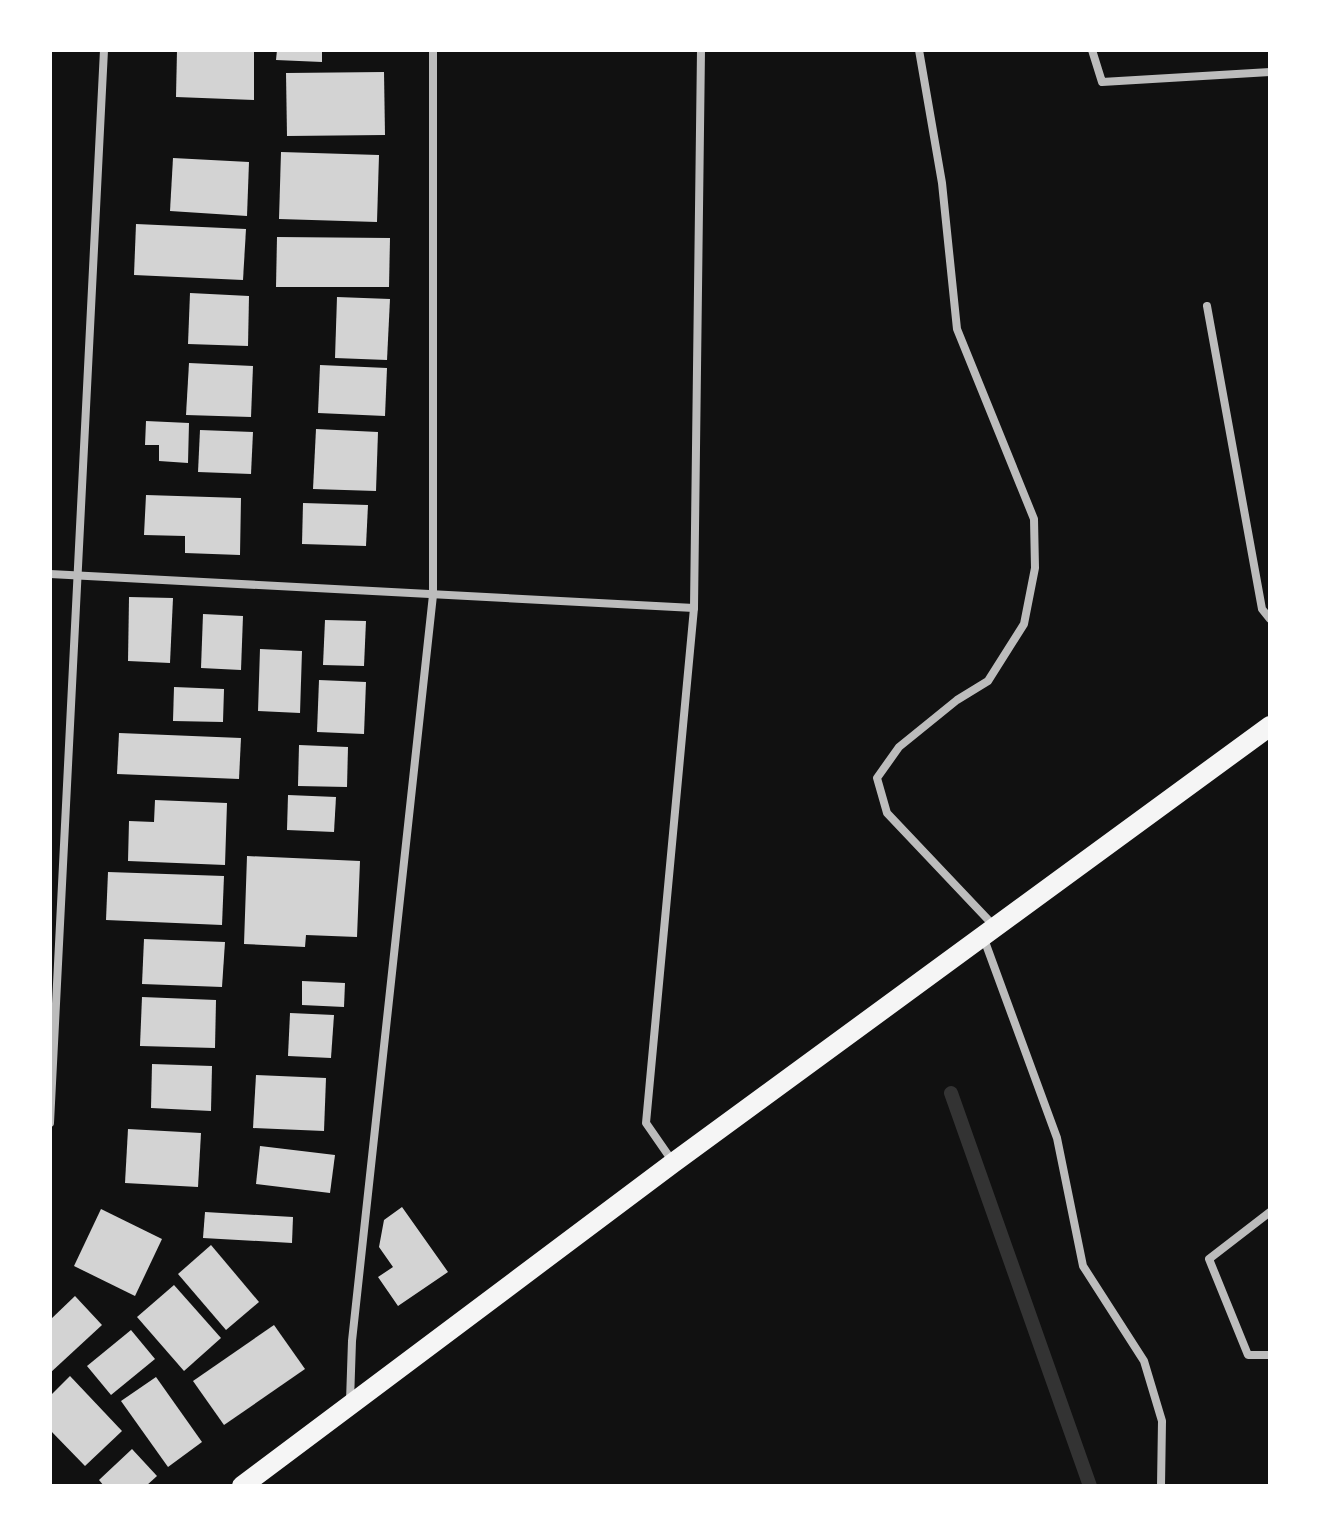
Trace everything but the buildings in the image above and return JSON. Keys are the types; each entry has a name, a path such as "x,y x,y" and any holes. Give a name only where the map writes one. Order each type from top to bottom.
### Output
{"main road":[{"path":"242,1486 673,1163 1270,726"}],"street":[{"path":"50,1123 104,50"},
{"path":"350,1405 354,1325 433,595 433,50"},
{"path":"673,1163 646,1123 694,608 701,50"},
{"path":"919,50 942,183 957,329 1034,519 1035,568 1024,624 988,681 957,700 899,747 877,778 887,813 989,932 1057,1138 1083,1266 1144,1361 1162,1421 1161,1486"},
{"path":"1092,50 1102,82 1270,72"},
{"path":"1207,306 1262,609 1270,619"},
{"path":"50,574 694,608"},
{"path":"1270,1212 1209,1259 1248,1355 1270,1355"}],"waterway":[{"path":"951,1093 1090,1486"}]}
